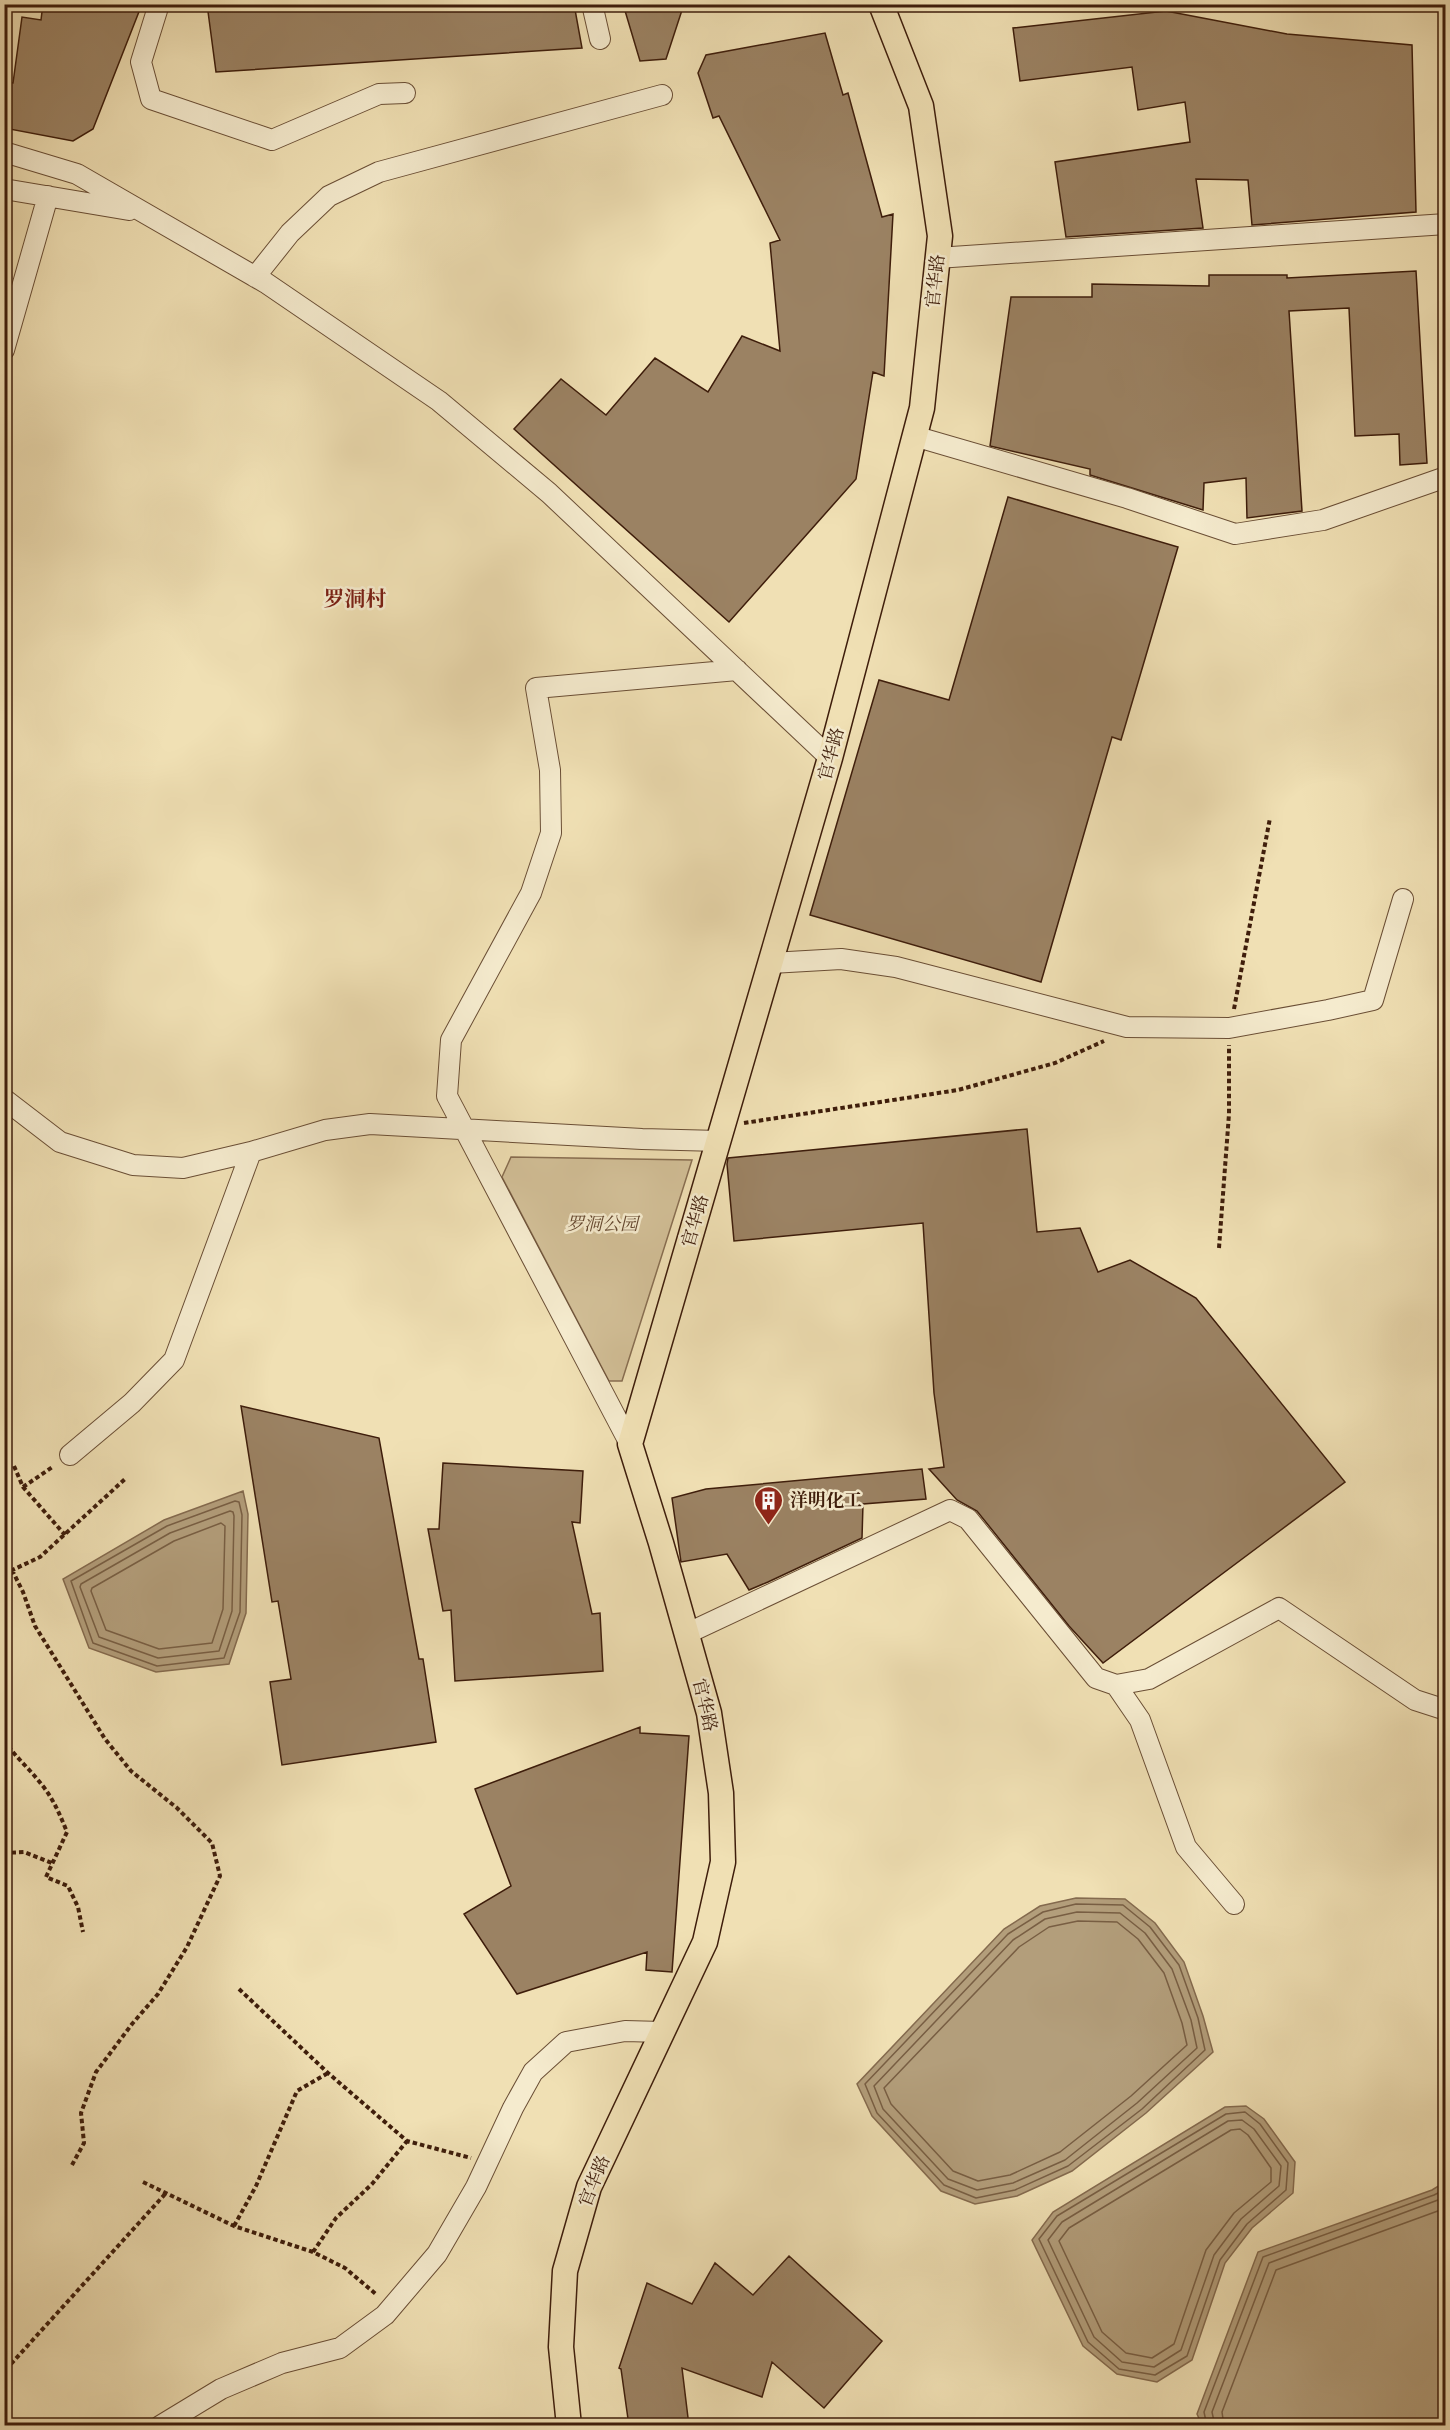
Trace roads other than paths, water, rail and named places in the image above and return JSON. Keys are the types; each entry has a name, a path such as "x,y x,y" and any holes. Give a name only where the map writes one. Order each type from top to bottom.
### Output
{"main road":[{"name":"官华路","path":"568,2426 561,2347 565,2271 589,2187 705,1942 723,1862 721,1793 709,1713 630,1444 830,758 922,408 940,236 921,106 880,4"}],"street":[{"path":"159,4 141,62 151,99 272,140 379,94 405,93"},
{"path":"592,4 600,39"},
{"path":"255,277 290,233 329,196 379,172 662,94"},
{"path":"4,152 77,174 255,277 439,400 549,493 830,758"},
{"path":"4,189 143,212"},
{"path":"4,350 48,196"},
{"path":"937,258 1446,224"},
{"path":"914,435 1127,498 1235,534 1323,520 1446,477"},
{"path":"630,1444 447,1096 451,1040 531,893 551,833 550,770 536,688 737,670"},
{"path":"771,963 841,959 896,967 1127,1027 1229,1028 1373,1000 1403,899"},
{"path":"4,1099 60,1142 133,1165 183,1168 251,1152 325,1130 370,1124 642,1139 721,1134"},
{"path":"70,1455 132,1403 174,1360 251,1152"},
{"path":"686,1634 950,1510 968,1519 1096,1678 1116,1685 1149,1679 1279,1608 1415,1700 1446,1710"},
{"path":"1116,1685 1140,1720 1186,1847 1234,1904"},
{"path":"160,2426 221,2389 282,2363 340,2348 385,2315 437,2254 489,2163 513,2108 533,2072 566,2042 625,2031 662,2032"}],"water":[{"path":"243,1491 248,1514 246,1613 229,1664 156,1672 89,1648 63,1579 164,1520"},
{"path":"1076,1898 1125,1899 1155,1923 1184,1962 1213,2052 1146,2113 1072,2171 1017,2196 975,2204 941,2191 872,2116 857,2084 1004,1929 1040,1906"},
{"path":"1246,2106 1264,2119 1295,2162 1293,2193 1252,2228 1225,2263 1192,2360 1157,2382 1117,2374 1083,2346 1032,2240 1053,2212 1225,2107"},
{"path":"1445,2182 1445,2425 1202,2425 1197,2414 1258,2252 1432,2190"}],"place":[{"name":"洋明化工","path":"769,1526"}],"district":[{"name":"罗洞村","path":"355,599"}],"park label":[{"name":"罗洞公园","path":"602,1224"}]}
